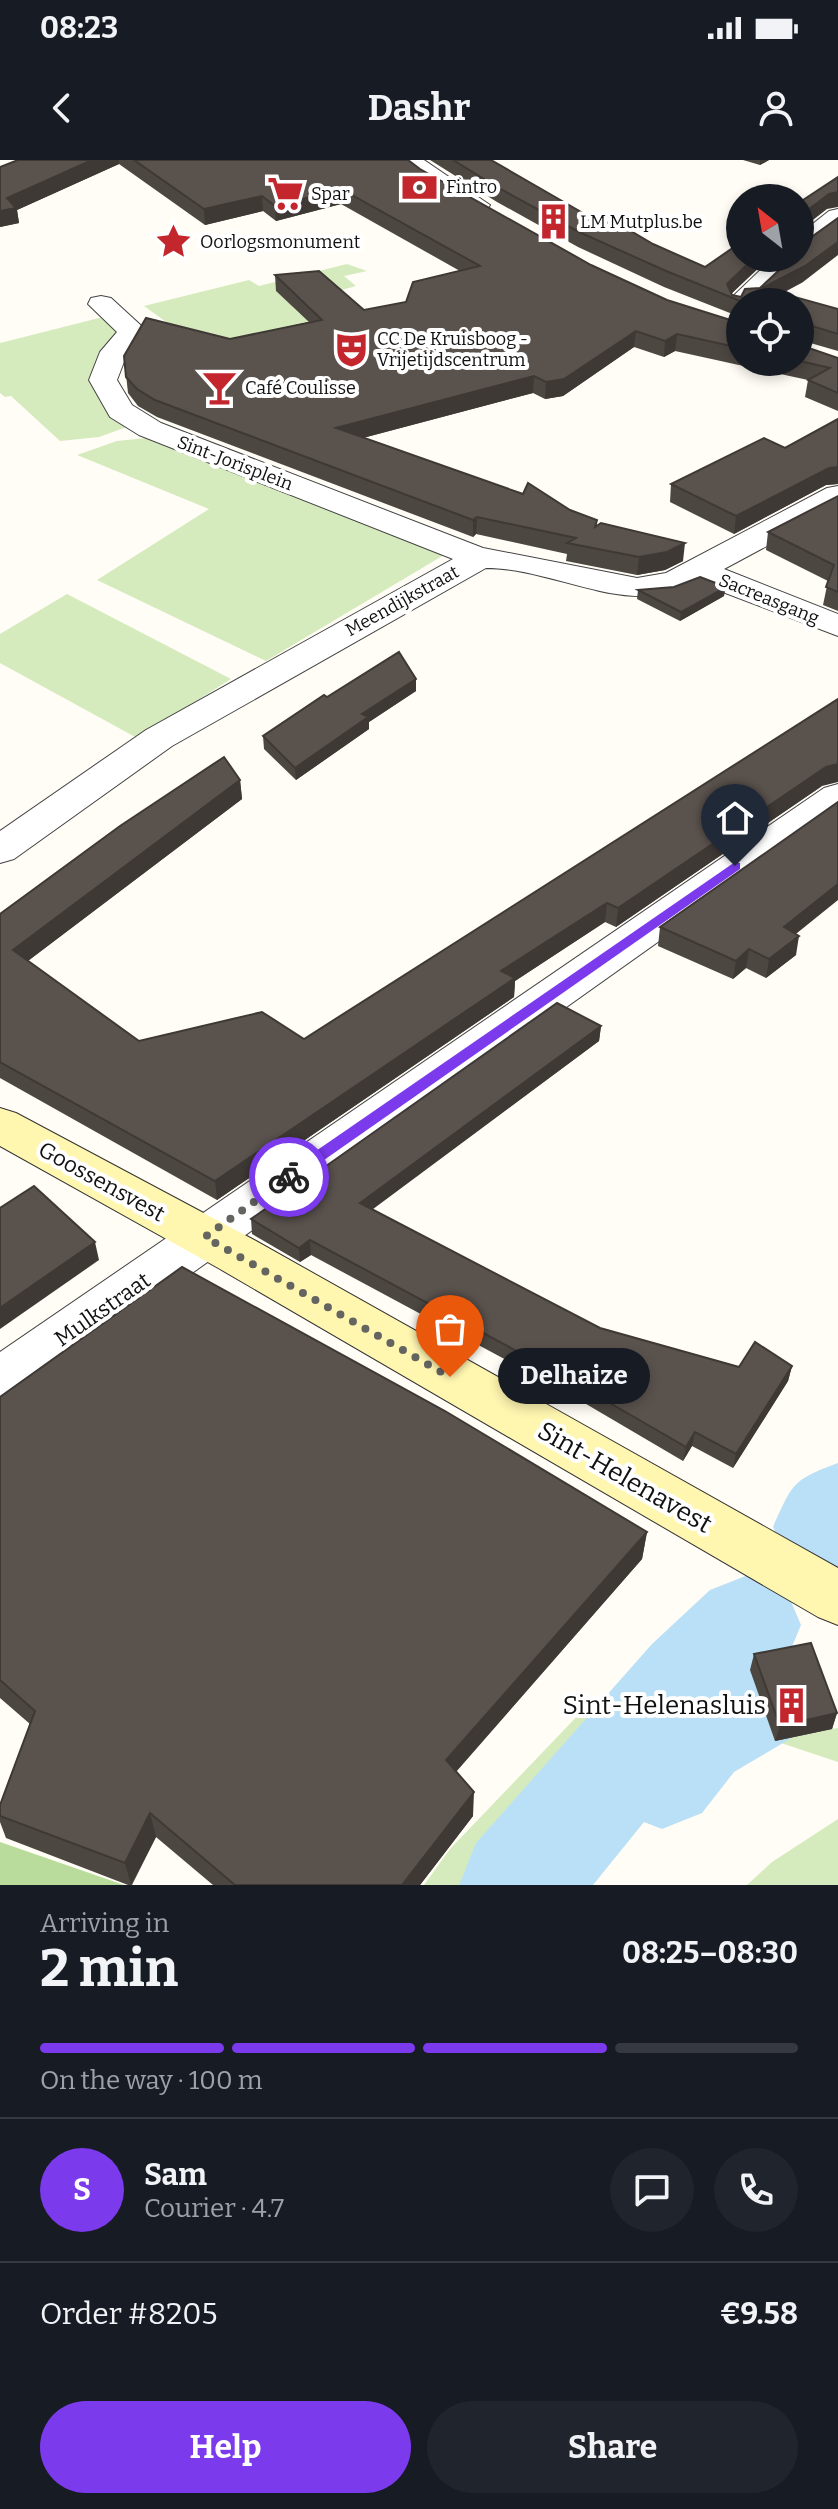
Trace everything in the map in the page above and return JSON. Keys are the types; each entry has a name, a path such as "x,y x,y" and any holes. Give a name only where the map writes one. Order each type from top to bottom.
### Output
{"street":[{"path":"408,160 501,218"},
{"path":"814,236 838,216"},
{"path":"755,288 773,272"},
{"name":"Sint-Jorisplein","path":"101,304 133,331 114,352 103,380 120,411 150,429 479,558"},
{"path":"719,322 726,315"},
{"name":"Meendijkstraat","path":"0,850 159,738 479,558 495,558 637,588 675,582 838,495"},
{"name":"Sacreasgang","path":"699,571 838,626"},
{"name":"Mulkstraat","path":"0,1380 838,796"},
{"name":"Goossensvest","path":"0,1125 205,1237"},
{"name":"Sint-Helenavest","path":"205,1237 838,1598"}],"green space":[{"path":"347,264 367,271 344,276 356,286 338,291 277,292 326,335 231,356 169,324 144,306 249,280 259,286"},
{"path":"107,316 116,332 98,360 94,383 103,405 127,427 99,437 60,441 11,396 5,397 0,393 0,343"},
{"path":"156,437 444,555 266,661 97,580 209,509 77,455 117,441"},
{"path":"67,594 231,679 137,738 0,663 0,634"},
{"path":"584,1709 613,1736 557,1791 478,1858 459,1885 424,1885 450,1849"},
{"path":"838,1728 838,1762 775,1741 832,1729"},
{"path":"838,1819 838,1885 747,1885 772,1862"},
{"path":"0,1842 124,1885 0,1885"}],"building":[{"path":"18,160 92,160 7,198 16,208 0,211 0,167"},
{"path":"134,160 408,160 591,265 667,300 726,319 726,345 677,334 665,341 636,331 564,379 546,382 534,376 336,428 523,494 528,483 570,510 597,520 595,527 601,523 685,543 667,552 639,557 567,543 576,538 477,517 473,520 155,400 137,389 126,377 124,356 146,318 230,339 322,320 275,275 319,271 364,310 406,302 413,282 480,266 341,189 275,206 262,196 204,209"},
{"path":"453,160 491,160 602,224 614,221 653,244 705,267 726,253 726,272 739,272 727,284 726,295 579,232"},
{"path":"838,177 838,192 829,194 814,205 814,193"},
{"path":"838,218 838,242 814,259 814,235"},
{"path":"777,272 793,272 762,288 760,288"},
{"path":"814,302 838,309 838,334 814,326"},
{"path":"814,350 838,358 838,393 808,380 830,368 814,364"},
{"path":"838,419 838,467 829,468 736,516 671,484 764,438 785,448"},
{"path":"838,496 838,592 826,587 834,565 768,532"},
{"path":"700,577 726,587 681,612 638,590 674,587"},
{"path":"399,652 416,679 362,714 368,717 295,768 263,736 324,695 327,697"},
{"path":"838,699 838,764 826,767 618,908 607,903 501,971 515,978 215,1181 0,1062 0,914 120,826 224,757 240,780 13,950 139,1041 262,1012 304,1039"},
{"path":"838,802 838,884 784,927 799,936 769,959 749,949 736,961 660,927"},
{"path":"557,1003 601,1026 360,1203 600,1328 739,1367 755,1342 792,1366 736,1454 695,1432 686,1447 565,1377 310,1240 299,1248 251,1219"},
{"path":"34,1186 95,1242 0,1308 0,1208"},
{"path":"182,1267 445,1411 647,1532 446,1760 474,1792 402,1885 235,1885 150,1813 125,1863 0,1816 0,1805 35,1711 0,1680 0,1397"},
{"name":"Sint-Helenasluis","path":"811,1643 837,1713 780,1726 754,1654"}],"waterway":[{"path":"824,1527 838,1508"},
{"path":"518,1885 690,1681 748,1625"},
{"path":"662,1773 695,1734 759,1697"}],"way so far":[{"path":"289,1177 205,1237 450,1377"}],"place":[{"name":"Fintro","path":"420,187"},
{"name":"Spar","path":"285,194"},
{"name":"LM Mutplus.be","path":"554,222"},
{"name":"Oorlogsmonument","path":"174,242"},
{"name":"CC De Kruisboog - Vrijetijdscentrum","path":"351,349"},
{"name":"Café Coulisse","path":"219,388"},
{"name":"Delhaize","path":"450,1377"},
{"name":"Sint-Helenasluis","path":"792,1705"}],"route":[{"path":"289,1177 735,866"}]}
